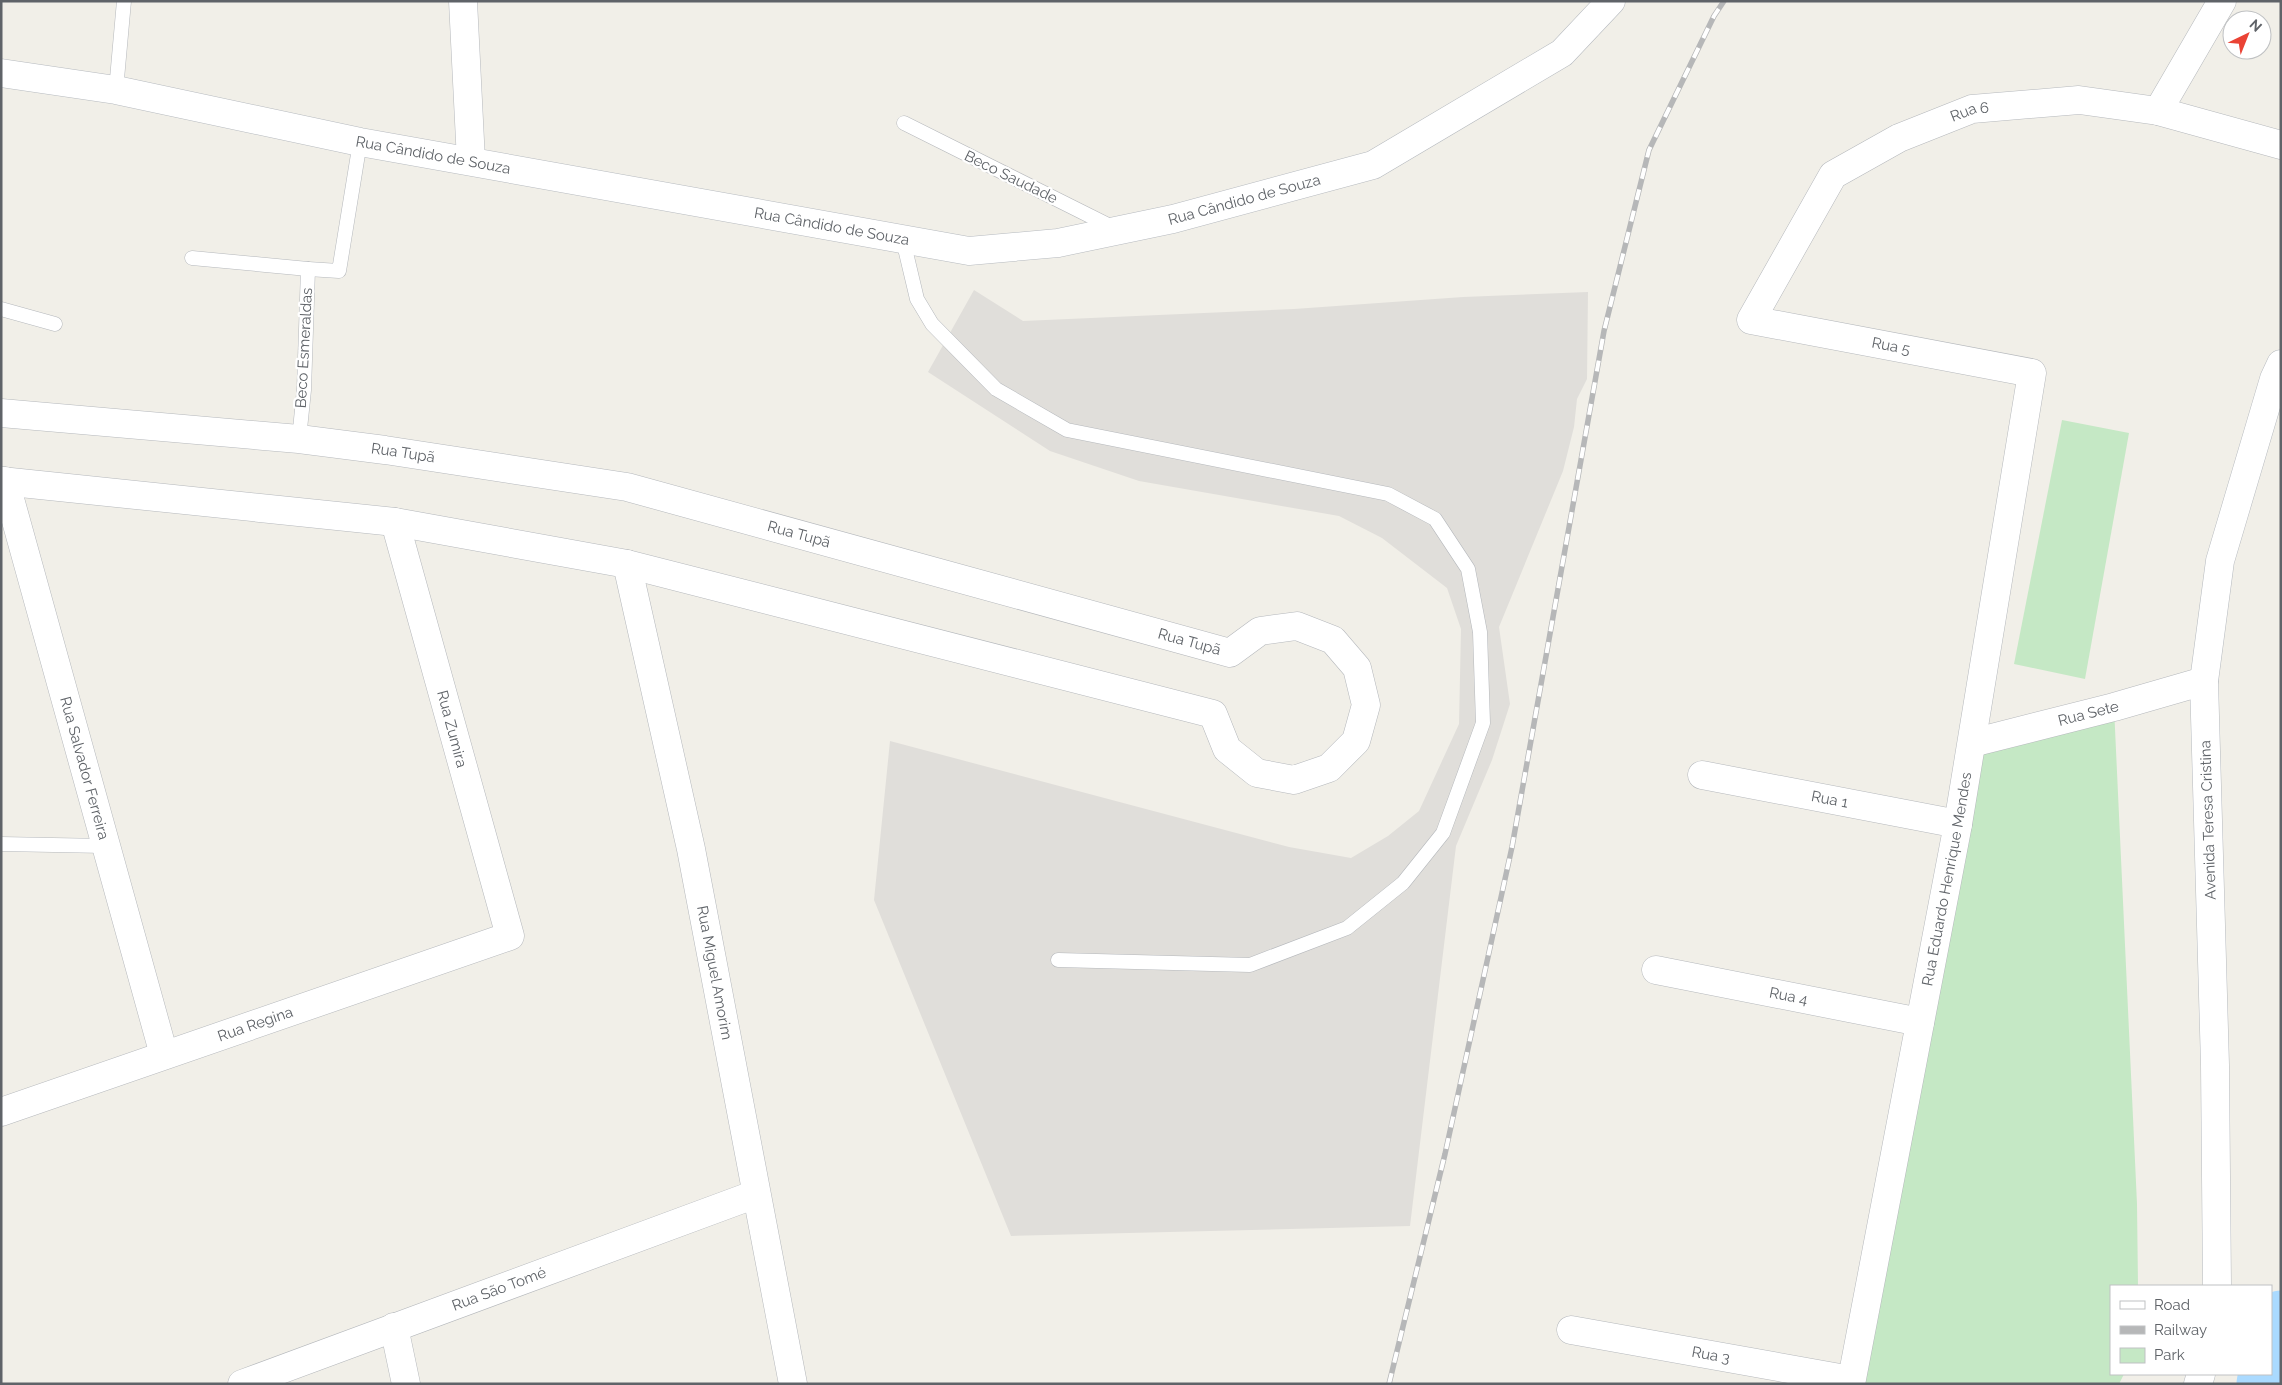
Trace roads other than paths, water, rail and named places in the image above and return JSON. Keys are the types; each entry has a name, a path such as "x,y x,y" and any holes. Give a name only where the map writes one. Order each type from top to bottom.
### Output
{"street":[{"path":"464,1 471,161"},
{"name":"Rua Cândido de Souza","path":"1,73 116,90 360,142 969,252 1058,242 1174,219 1373,165 1562,53 1611,1"},
{"path":"2158,111 2222,1"},
{"name":"Rua 6","path":"1751,320 1833,175 1899,138 1972,109 2079,100 2158,111 2281,145"},
{"name":"Rua 5","path":"1751,320 2032,373"},
{"name":"Rua Eduardo Henrique Mendes","path":"1851,1382 1958,824 2032,373"},
{"name":"Avenida Teresa Cristina","path":"2217,1285 2215,1065 2204,681 2220,561 2278,374"},
{"name":"Rua Tupã","path":"1,413 299,439 385,450 627,487 1230,653 1260,631 1297,626 1333,640 1357,668 1366,705 1356,741 1329,768 1294,780 1257,773 1227,749 1212,714 627,564 395,522 3,481"},
{"name":"Rua Salvador Ferreira","path":"3,481 164,1055"},
{"name":"Rua Zumira","path":"395,522 510,936"},
{"name":"Rua Miguel Amorim","path":"627,564 691,849 793,1384"},
{"name":"Rua Sete","path":"1972,743 2114,707 2204,681"},
{"name":"Rua 1","path":"1702,775 1958,824"},
{"name":"Rua Regina","path":"1,1112 510,936"},
{"name":"Rua 4","path":"1656,970 1920,1022"},
{"name":"Rua São Tomé","path":"242,1384 756,1194"},
{"path":"394,1327 406,1384"},
{"name":"Rua 3","path":"1571,1330 1851,1382"}],"lane":[{"path":"116,90 124,1"},
{"name":"Beco Saudade","path":"904,124 1119,230"},
{"name":"Beco Esmeraldas","path":"299,439 304,390 308,269 339,271 360,142"},
{"path":"904,240 917,299 932,324 996,389 1067,430 1388,494 1434,519 1468,569 1480,632 1483,723 1443,833 1403,883 1347,928 1250,964 1058,960"},
{"path":"192,258 308,269"},
{"path":"1,309 54,324"},
{"path":"1,844 105,846"}],"waterway":[{"path":"2272,1369 2281,1323"},
{"path":"2269,1384 2271,1375"}],"railway":[{"path":"1389,1384 1445,1154 1512,847 1604,331 1649,150 1714,16 1724,1"}]}
